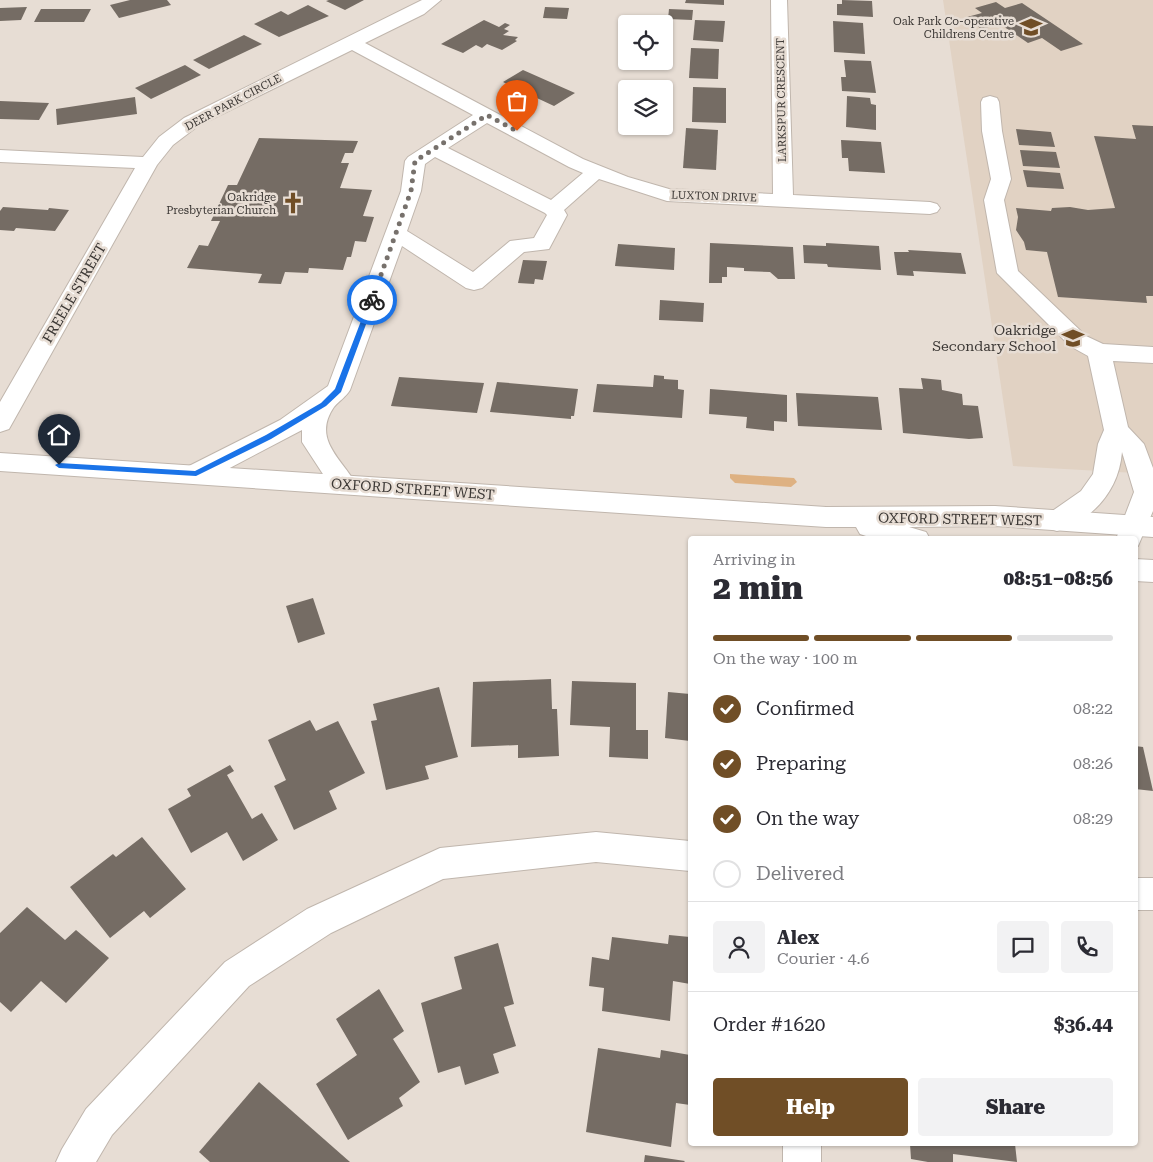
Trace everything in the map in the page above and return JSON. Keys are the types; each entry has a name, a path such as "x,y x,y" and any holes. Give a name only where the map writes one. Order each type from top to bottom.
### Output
{"street":[{"name":"DEER PARK CIRCLE","path":"148,164 166,142 191,122 418,10 433,0"},
{"name":"LARKSPUR CRESCENT","path":"779,0 783,199"},
{"name":"LUXTON DRIVE","path":"352,43 576,163 621,181 667,195 783,199 930,208"},
{"path":"990,102 992,131 1001,180 994,200 1008,273 1078,341 1099,352 1153,354"},
{"path":"196,474 268,437 323,405 338,390 411,191 415,161 487,115"},
{"path":"396,233 474,283 518,246 541,244 557,215 553,209 434,149"},
{"path":"0,156 148,164"},
{"name":"FREELE STREET","path":"0,423 148,164"},
{"path":"553,209 597,171"},
{"path":"1099,352 1116,430 1135,450 1147,492 1139,531"},
{"path":"323,405 314,424 314,442 344,484"},
{"path":"1057,521 1086,504 1098,490 1105,478 1108,462 1108,445 1116,430"},
{"name":"OXFORD STREET WEST","path":"0,462 826,517 995,516 1139,531"},
{"name":"OXFORD STREET WEST","path":"826,517 904,536"},
{"path":"1138,570 1153,571"},
{"path":"75,1162 100,1122 237,974 319,922 440,864 596,847 688,856"},
{"path":"1138,894 1153,894"},
{"path":"802,1146 802,1162"}],"shaded area":[{"name":"Oakridge Secondary School","path":"943,0 1153,0 1153,474 1013,466"},
{"path":"730,474 794,478 797,482 791,487 735,483 730,478"}],"building":[{"path":"130,0 167,0 171,5 119,18 110,5"},
{"path":"364,0 345,10 326,1"},
{"path":"686,0 724,0 724,5 685,3"},
{"path":"842,0 872,1 873,17 837,15 837,4 842,4"},
{"name":"Oak Park Co-operative Childrens Centre","path":"996,2 1005,8 1022,3 1083,44 1061,51 1042,38 1028,43 1000,24 981,29 967,17 982,13 975,8"},
{"path":"308,5 329,16 279,37 254,24 281,11 288,15"},
{"path":"27,7 21,20 0,21 0,8"},
{"path":"545,7 569,8 567,19 543,18"},
{"path":"41,9 91,9 84,22 34,22"},
{"path":"669,9 693,10 692,20 673,19 673,15 668,15"},
{"path":"484,20 499,27 505,23 510,25 504,29 509,31 503,35 518,37 515,40 517,41 502,50 487,44 482,48 476,45 463,53 441,44"},
{"path":"695,20 725,21 723,42 693,40"},
{"path":"833,21 863,23 865,54 834,52"},
{"path":"244,35 262,44 209,69 193,60"},
{"path":"691,48 719,49 718,79 689,78"},
{"path":"844,60 871,61 876,93 842,91 841,77 846,77"},
{"path":"185,65 201,75 151,99 135,88"},
{"path":"523,70 575,93 554,106 524,92 520,94 510,89 513,87 503,82"},
{"path":"693,87 726,88 726,123 692,122"},
{"path":"847,96 870,98 871,104 876,105 876,130 846,127"},
{"path":"135,97 137,114 57,125 56,109"},
{"path":"0,101 49,103 39,120 0,119"},
{"path":"1132,125 1153,126 1153,296 1146,296 1147,303 1058,297 1047,252 1026,250 1024,242 1016,230 1018,217 1016,208 1051,211 1052,208 1070,207 1088,210 1115,208 1094,136 1136,139"},
{"path":"686,128 718,130 716,170 683,168"},
{"path":"1016,129 1051,132 1055,147 1019,145"},
{"name":"Oakridge Presbyterian Church","path":"259,138 358,141 353,153 345,153 341,163 349,163 340,188 372,190 363,216 374,217 366,242 355,241 351,257 347,257 343,270 309,268 308,273 285,272 281,284 258,283 262,274 187,268 199,245 208,246 220,221 211,221 228,185 237,185"},
{"path":"841,140 881,142 885,173 849,171 848,158 842,158"},
{"path":"1020,150 1056,152 1060,168 1023,166"},
{"path":"1023,170 1060,173 1064,189 1027,187"},
{"path":"3,207 69,210 55,231 16,228 14,231 0,230 0,211"},
{"path":"710,243 793,247 795,279 778,279 770,272 744,271 744,268 727,267 727,277 722,277 722,283 709,283"},
{"path":"826,243 879,246 881,270 828,267 827,264 804,263 803,245 826,246"},
{"path":"618,244 675,248 674,270 615,266"},
{"path":"908,250 961,253 966,274 913,271 914,276 897,275 894,252 909,252"},
{"path":"523,260 547,261 543,280 535,279 534,284 518,283"},
{"path":"660,300 704,303 703,322 659,320"},
{"path":"654,375 664,376 664,379 678,380 678,389 684,390 682,418 593,412 597,384 653,387"},
{"path":"399,377 484,383 477,413 391,406"},
{"path":"921,378 941,380 942,390 962,394 963,405 978,406 983,438 969,439 903,433 899,388 923,389"},
{"path":"497,382 578,389 574,416 571,416 571,419 490,412"},
{"path":"710,389 787,395 787,422 774,421 774,431 746,428 747,417 709,414"},
{"path":"796,393 878,397 882,430 798,426"},
{"path":"313,598 325,634 298,643 286,606"},
{"path":"551,679 552,709 557,709 559,756 518,758 518,745 471,747 473,682"},
{"path":"572,681 636,683 636,730 648,730 648,759 609,757 610,727 570,725"},
{"path":"439,687 458,757 425,766 429,779 386,790 371,721 377,720 373,704"},
{"path":"668,692 688,694 688,741 665,738"},
{"path":"310,720 316,731 338,721 365,773 329,791 337,809 294,830 274,786 286,780 268,740"},
{"path":"1138,746 1143,747 1153,791 1138,789"},
{"path":"230,765 234,771 227,775 252,819 262,813 278,840 243,861 227,832 191,853 168,809 191,796 187,789"},
{"path":"142,837 186,889 150,918 144,911 110,938 70,887 113,854 116,857"},
{"path":"27,907 65,940 76,930 109,958 66,1003 41,981 11,1012 0,1002 0,933"},
{"path":"669,935 688,937 688,984 673,981 670,1021 602,1011 604,988 589,986 592,957 609,960 612,937 668,944"},
{"path":"498,943 514,1004 504,1007 516,1046 493,1054 499,1073 465,1085 460,1066 438,1073 421,1003 462,989 454,957"},
{"path":"379,989 404,1031 393,1039 420,1082 399,1098 403,1106 348,1140 316,1084 357,1055 336,1019"},
{"path":"598,1048 660,1058 661,1050 688,1055 688,1105 676,1103 671,1147 586,1132"},
{"path":"259,1082 350,1162 210,1162 199,1152"},
{"path":"910,1146 1015,1146 1017,1162 953,1154 953,1162 928,1162 911,1159"},
{"path":"645,1155 685,1161 644,1162"}],"way so far":[{"path":"372,300 411,191 415,161 487,115 517,131"}],"place":[{"name":"Oak Park Co-operative Childrens Centre","path":"1031,27"},
{"name":"Oakridge Presbyterian Church","path":"293,203"},
{"name":"Oakridge Secondary School","path":"1073,338"}],"route":[{"path":"59,465 196,474 268,437 323,405 338,390 372,300"}]}
